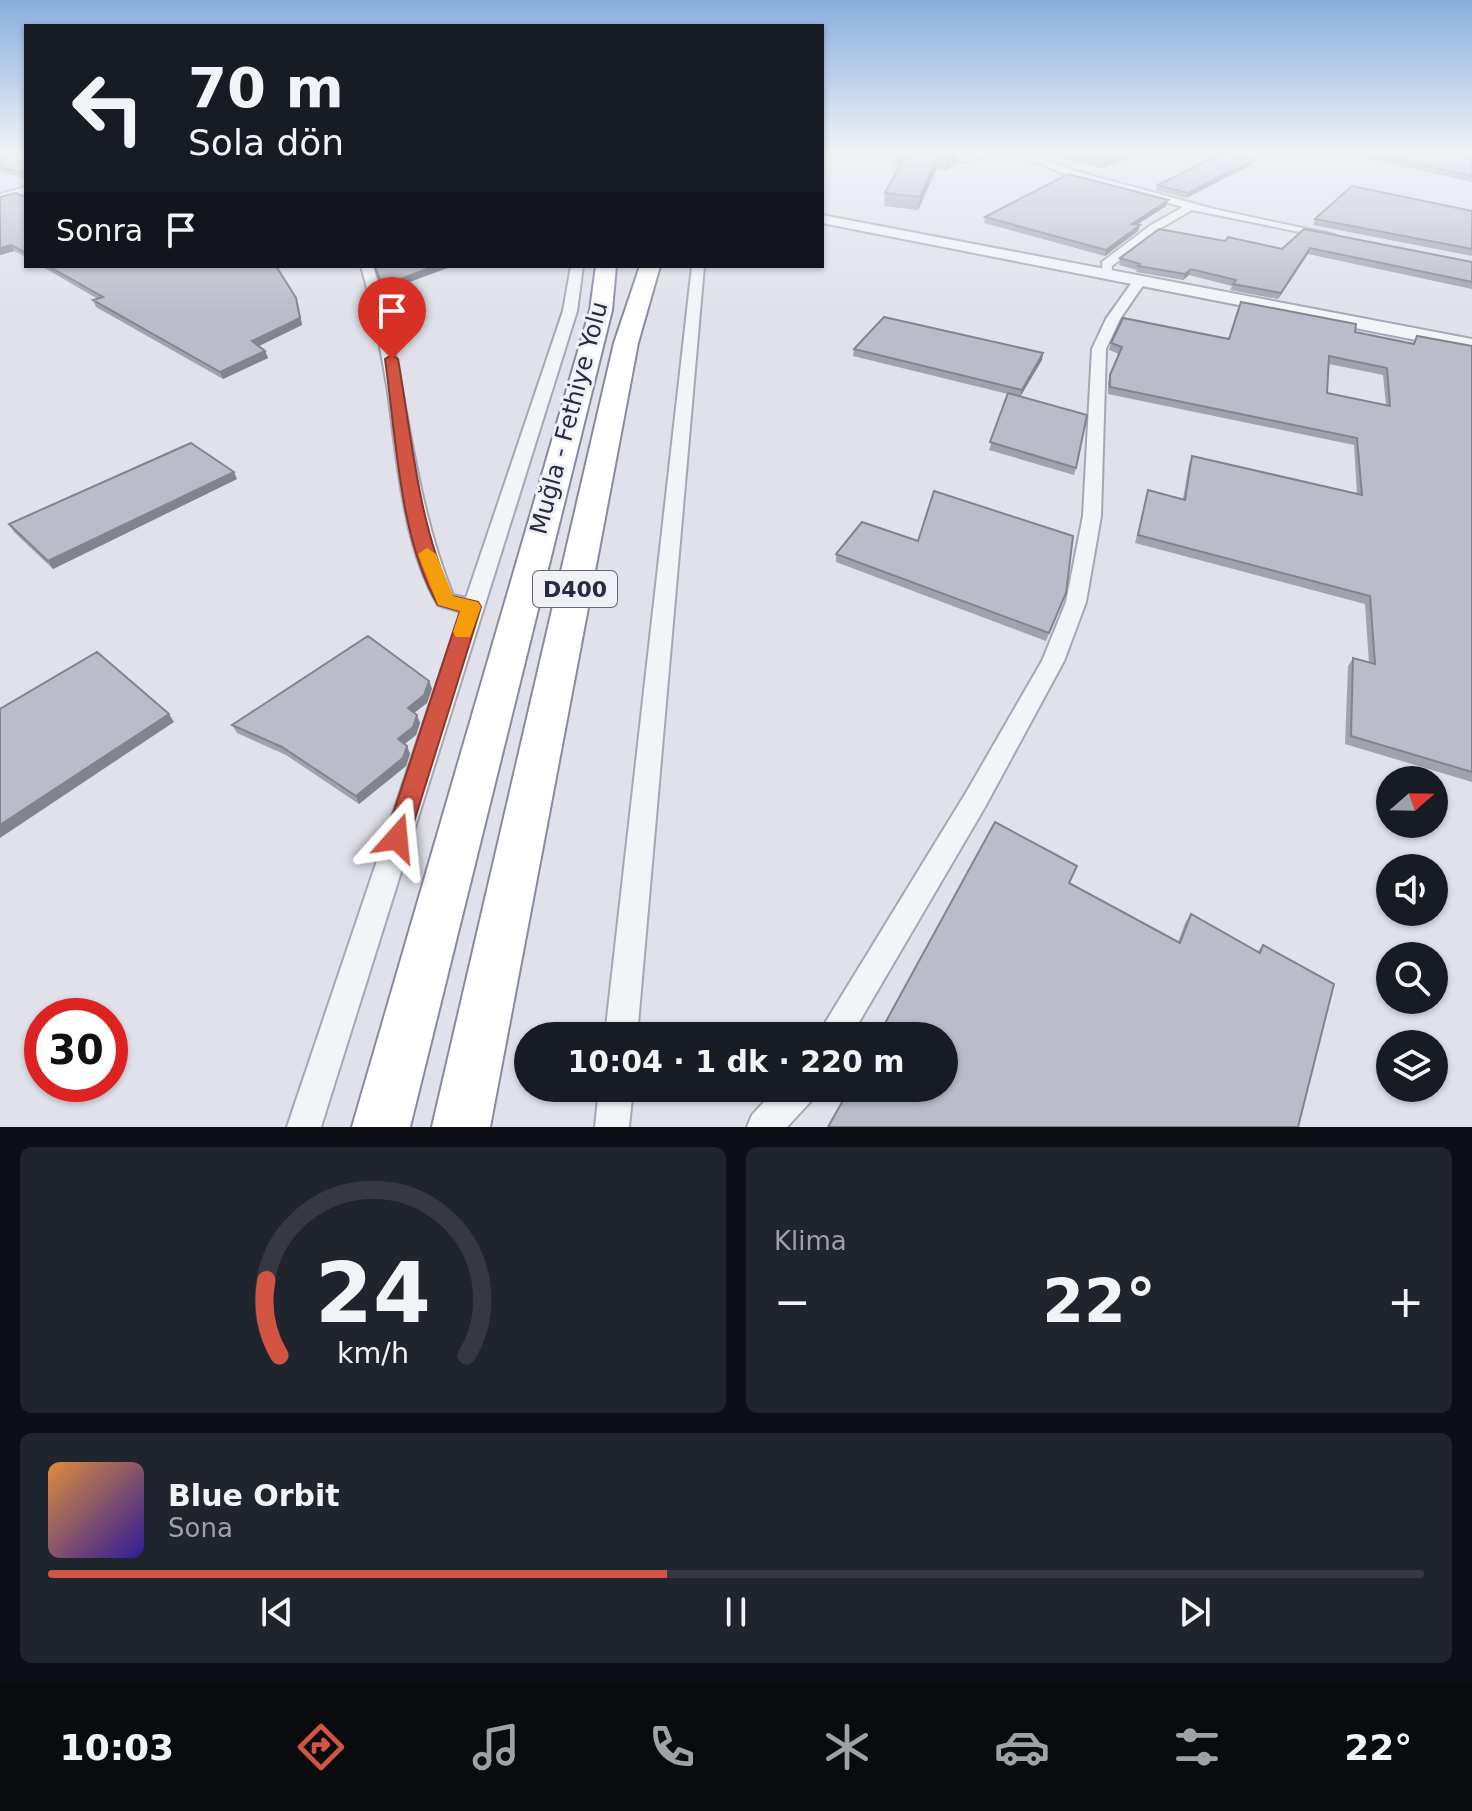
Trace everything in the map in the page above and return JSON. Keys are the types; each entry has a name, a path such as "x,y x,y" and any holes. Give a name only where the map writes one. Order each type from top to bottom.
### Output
{"highway":[{"name":"Muğla - Fethiye Yolu","path":"381,1127 601,310 606,268"},
{"name":"Muğla - Fethiye Yolu","path":"461,1127 626,343 649,268"}],"street":[{"path":"1107,275 1106,265 1155,227 1189,207"},
{"path":"1192,207 1347,238"},
{"path":"824,219 1472,345"},
{"path":"368,268 387,332 413,496 430,567 445,600 471,607"},
{"path":"304,1127 570,311 577,268"},
{"path":"622,1022 698,268"},
{"path":"841,1022 976,799 1053,661 1076,602 1092,516 1099,349 1113,319 1140,281"},
{"path":"612,1127 615,1102"},
{"path":"764,1127 787,1102"}],"building":[{"path":"0,207 24,207 24,252 11,245 0,248"},
{"path":"1005,207 1158,207 1132,224 1140,225 1106,250 985,217"},
{"path":"1329,207 1451,207 1472,211 1472,249 1315,219"},
{"path":"1159,229 1225,241 1228,237 1282,249 1304,229 1472,262 1472,282 1310,248 1281,293 1233,284 1236,280 1191,269 1185,274 1138,266 1140,264 1120,258"},
{"path":"52,268 277,268 296,298 300,318 252,341 265,351 220,372 93,300 103,297"},
{"path":"376,268 430,268 382,286"},
{"path":"1241,302 1356,324 1355,332 1414,344 1417,336 1472,346 1472,772 1351,736 1353,658 1375,664 1370,596 1138,535 1148,490 1185,500 1192,456 1362,495 1357,438 1110,387 1110,375 1122,347 1111,343 1123,318 1229,339","holes":["1329,356 1387,368 1390,406 1327,393"]},
{"path":"884,317 1043,353 1022,390 854,349"},
{"path":"1008,393 1087,415 1076,468 990,442"},
{"path":"191,443 234,472 48,561 9,524"},
{"path":"934,491 1073,536 1066,593 1049,633 836,554 862,522 918,541"},
{"path":"368,636 429,681 424,695 408,708 417,715 413,727 398,739 407,746 403,758 356,796 282,747 232,725"},
{"path":"97,652 169,714 0,825 0,709"},
{"path":"995,822 1077,866 1069,883 1180,943 1191,914 1260,953 1263,945 1334,984 1298,1127 828,1127 842,1102 958,1102 958,1022 886,1022"}],"slow traffic":[{"path":"427,554 445,600 471,607 463,632"}],"route":[{"path":"392,359 413,496 430,567 445,600 471,607 397,838"}]}
